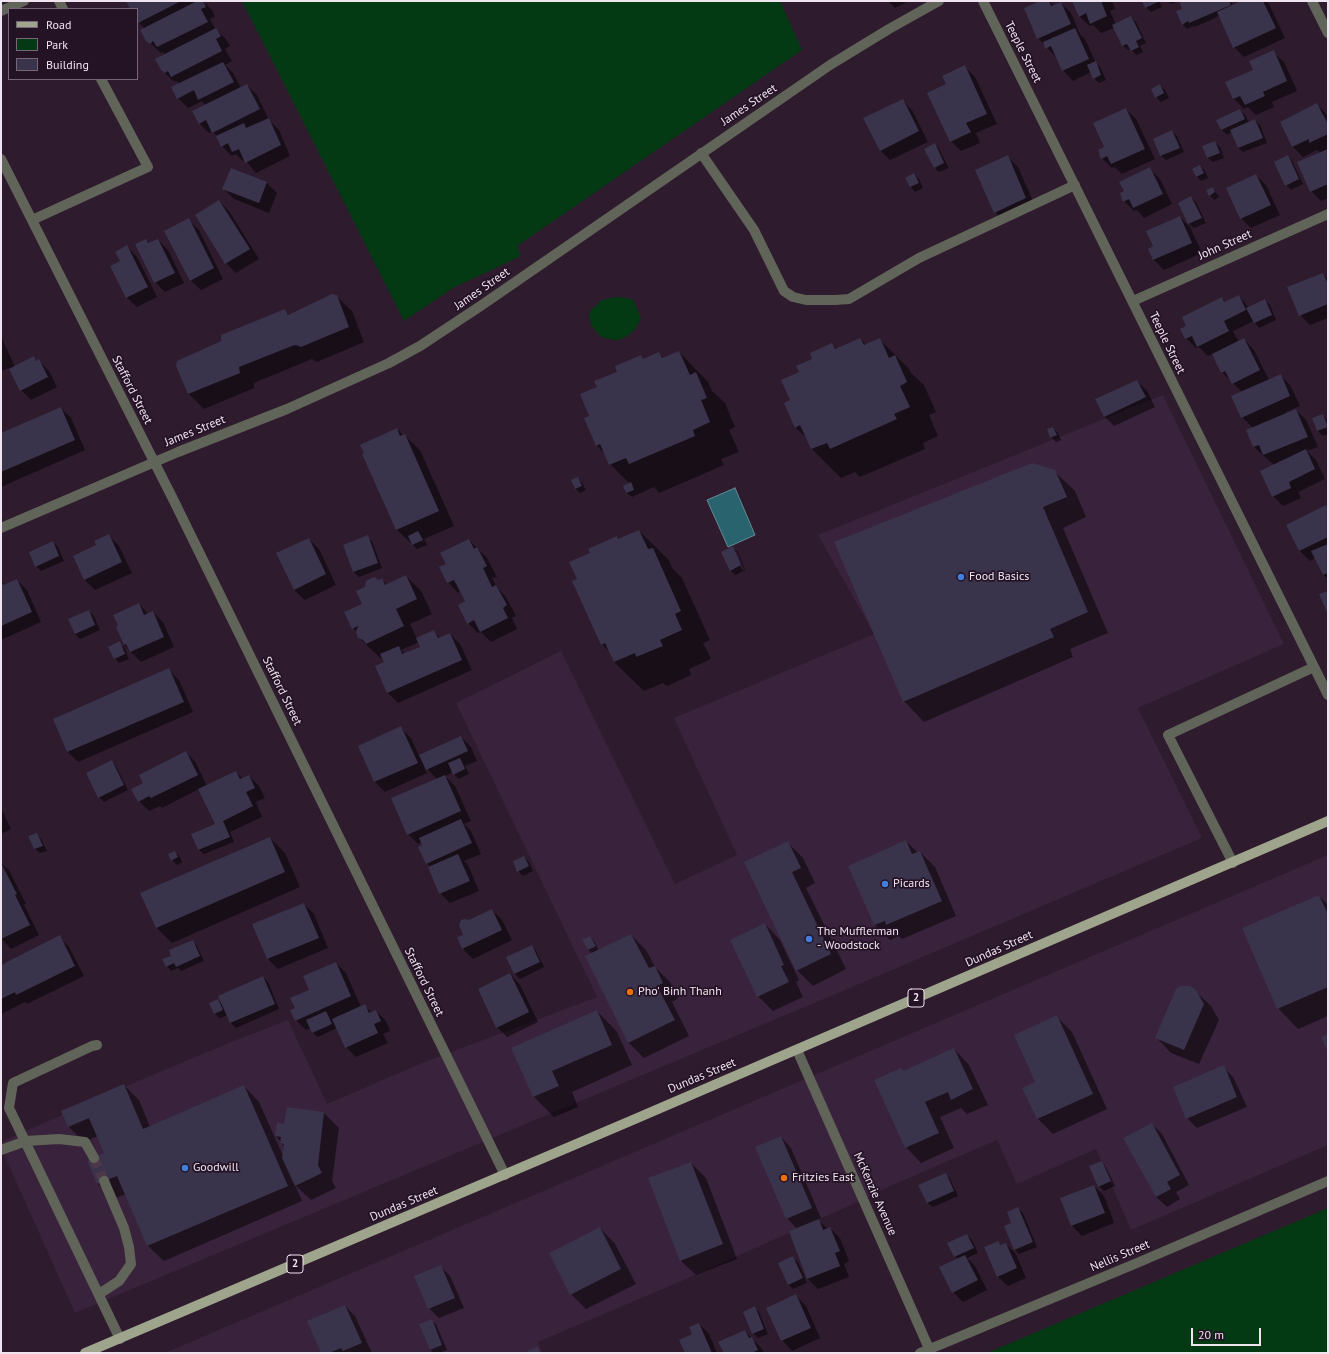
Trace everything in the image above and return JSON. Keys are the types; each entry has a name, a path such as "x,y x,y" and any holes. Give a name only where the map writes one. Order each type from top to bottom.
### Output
{"main road":[{"name":"Dundas Street","path":"84,1353 505,1175 1328,821"}],"street":[{"path":"1,11 24,1"},
{"name":"James Street","path":"1,528 178,452 287,410 389,363 420,346 482,305 830,65 939,1"},
{"name":"Teeple Street","path":"983,1 1133,301 1162,364 1328,695"},
{"path":"1312,1 1328,33"},
{"path":"32,220 148,167 102,80"},
{"path":"701,153 754,230 784,291 793,297 806,300 849,299 919,258 1075,185"},
{"name":"Stafford Street","path":"1,159 154,462 505,1175"},
{"name":"John Street","path":"1133,301 1328,214"},
{"path":"1232,863 1168,735 1314,667"},
{"path":"97,1045 13,1083 9,1108 120,1338"},
{"name":"McKenzie Avenue","path":"797,1050 927,1352"},
{"path":"1,1150 26,1141 58,1139 85,1142 94,1158"},
{"name":"Nellis Street","path":"927,1352 1328,1181"},
{"path":"99,1294 119,1280 131,1264 129,1247 124,1228 104,1182"}],"shaded area":[{"path":"1163,395 1284,644 1138,708 1202,838 831,996 75,1313 1,1148 1,1142 143,1079 288,1020 327,1104 422,1063 597,997 456,703 561,651 675,884 737,855 674,718 874,634 818,535"},
{"path":"735,488 755,535 728,547 707,500"},
{"path":"1328,855 1328,1145 1131,1230 1096,1149 1017,1184 997,1140 888,1187 686,1279 538,1342 542,1353 165,1353"}],"green space":[{"path":"242,1 780,1 802,50 517,246 521,256 453,288 404,321"},
{"path":"616,297 633,300 641,318 636,328 630,334 622,339 615,340 604,338 599,335 591,325 589,315 591,310 602,300"},
{"path":"1328,1208 1328,1353 987,1353 1067,1319"}],"building":[{"path":"126,1 181,1 138,23 138,8 130,8"},
{"path":"197,1 203,1 206,7 201,9 208,22 157,47 153,41 150,44 146,41 140,30"},
{"path":"1040,1 1049,1 1051,6 1061,2 1071,24 1037,39 1024,8"},
{"path":"1072,1 1101,1 1107,16 1090,24 1086,13 1079,17"},
{"path":"1142,1 1157,1 1158,2 1145,8"},
{"path":"1179,1 1229,1 1231,5 1189,23 1188,21 1182,25 1176,11 1182,9"},
{"path":"1241,1 1263,1 1276,28 1233,48 1217,12"},
{"path":"1131,16 1142,38 1136,41 1139,47 1131,51 1127,44 1122,46 1112,25"},
{"path":"216,28 221,36 216,39 222,51 171,77 168,71 165,73 161,70 155,59"},
{"path":"1075,28 1089,59 1062,71 1051,46 1045,49 1043,42"},
{"path":"1274,50 1287,81 1263,92 1265,96 1245,105 1240,96 1233,99 1225,82 1253,70 1249,61"},
{"path":"1096,61 1101,75 1093,79 1087,65"},
{"path":"223,62 234,82 198,100 194,90 177,99 171,87"},
{"path":"965,65 987,114 966,123 971,132 950,142 927,93 946,84 942,76"},
{"path":"247,84 260,109 212,133 206,120 199,124 192,111"},
{"path":"1160,84 1164,93 1155,98 1151,89"},
{"path":"903,99 919,131 880,151 863,118"},
{"path":"1317,103 1328,125 1328,134 1309,143 1309,139 1292,147 1280,122"},
{"path":"1126,108 1145,149 1111,164 1107,156 1101,159 1098,150 1104,147 1093,123"},
{"path":"1240,109 1245,119 1221,130 1216,120"},
{"path":"269,118 281,145 245,163 239,149 232,152 228,143 221,147 216,136 244,123 246,128"},
{"path":"1255,119 1263,138 1238,148 1230,130"},
{"path":"1172,130 1180,148 1160,156 1153,139"},
{"path":"1215,141 1220,153 1207,158 1202,146"},
{"path":"935,143 944,163 934,168 924,149"},
{"path":"1328,149 1328,184 1310,192 1297,162"},
{"path":"1008,155 1026,198 994,213 975,170"},
{"path":"1288,155 1299,179 1285,186 1274,162"},
{"path":"1200,165 1204,173 1196,177 1192,169"},
{"path":"1150,167 1163,194 1133,208 1129,199 1123,202 1120,193 1124,191 1119,182"},
{"path":"231,168 267,182 259,203 222,189"},
{"path":"914,173 919,183 910,187 905,178"},
{"path":"1256,174 1271,205 1240,219 1226,188"},
{"path":"1213,187 1215,192 1209,196 1206,190"},
{"path":"1191,196 1202,218 1188,224 1178,203"},
{"path":"219,200 250,249 225,264 195,215"},
{"path":"1180,216 1192,243 1153,260 1148,249 1153,246 1146,231"},
{"path":"189,218 214,268 190,281 164,231"},
{"path":"146,239 148,243 158,239 175,273 154,283 135,244"},
{"path":"127,245 148,287 126,298 110,266 120,261 115,252"},
{"path":"1323,273 1328,284 1328,304 1299,316 1287,287"},
{"path":"332,294 337,295 349,327 301,347 296,345 292,346 239,367 240,373 188,394 176,366 177,361 221,341 221,335 285,309 288,315"},
{"path":"1239,295 1246,310 1224,321 1229,331 1197,347 1192,336 1185,339 1180,329 1186,326 1182,317 1222,297 1224,302"},
{"path":"1265,299 1272,315 1254,323 1246,308"},
{"path":"860,338 864,345 880,338 889,358 895,355 907,382 900,386 910,407 894,414 897,419 830,449 827,443 811,449 800,425 795,428 784,403 790,400 781,380 799,372 796,366 812,359 810,353 832,343 835,349"},
{"path":"1244,338 1260,370 1232,384 1225,371 1221,373 1212,354"},
{"path":"679,351 690,375 696,372 707,398 701,400 710,422 693,430 695,436 629,464 626,458 609,465 600,444 596,446 584,418 589,416 580,394 597,387 594,381 617,372 615,366 641,355 643,359 659,352 662,358"},
{"path":"34,356 36,361 39,359 48,377 20,391 9,369"},
{"path":"1281,374 1290,396 1241,418 1231,396"},
{"path":"1137,380 1146,397 1104,417 1095,399"},
{"path":"61,407 75,440 1,472 1,433"},
{"path":"1296,409 1308,437 1263,455 1259,445 1253,447 1246,430"},
{"path":"1323,414 1328,427 1317,431 1312,418"},
{"path":"1053,427 1057,435 1050,438 1047,429"},
{"path":"397,428 400,436 405,434 439,511 396,530 362,454 364,453 360,445"},
{"path":"1306,449 1315,469 1289,482 1291,488 1272,497 1260,471"},
{"name":"Food Basics","path":"1032,463 1055,470 1067,497 1043,507 1088,612 1050,629 1054,637 903,702 834,542"},
{"path":"578,477 582,486 575,489 571,480"},
{"path":"631,482 634,490 626,493 623,486"},
{"path":"1326,505 1328,509 1328,537 1299,551 1286,525"},
{"path":"639,530 648,549 653,548 681,611 675,614 682,630 660,640 663,646 636,657 635,653 614,662 605,643 601,645 572,581 577,579 569,562 590,553 588,549 617,536 618,539"},
{"path":"418,531 423,540 412,545 408,536"},
{"path":"109,534 122,562 84,580 73,556 96,545 94,541"},
{"path":"368,535 378,563 353,572 343,545"},
{"path":"309,538 326,574 294,590 276,553"},
{"path":"469,539 474,549 477,547 487,566 483,568 492,587 496,585 507,605 503,608 508,618 480,632 474,620 467,624 458,605 465,601 454,580 447,583 439,567 446,564 440,553"},
{"path":"53,541 59,556 35,567 29,552"},
{"path":"1328,544 1328,573 1323,575 1311,551"},
{"path":"733,546 741,565 730,571 721,552"},
{"path":"406,575 417,599 396,609 404,626 366,644 363,640 358,638 356,632 358,626 352,629 344,612 362,604 356,591 365,587 366,581 374,577 379,580 382,578 385,585"},
{"path":"17,579 32,612 1,626 1,580 3,585"},
{"path":"1328,591 1328,615 1319,594"},
{"path":"139,603 144,615 153,611 164,637 130,652 126,644 124,645 116,627 118,625 113,615"},
{"path":"89,610 95,625 75,634 68,619"},
{"path":"434,630 438,638 450,633 462,660 387,693 375,666 384,662 380,654 399,646 402,654 420,647 416,638"},
{"path":"120,641 125,654 114,659 108,647"},
{"path":"169,668 184,702 67,752 53,719"},
{"path":"401,726 418,763 374,782 358,746"},
{"path":"461,736 468,751 426,770 419,755"},
{"path":"186,751 198,775 151,798 149,796 138,802 131,789 143,783 139,775"},
{"path":"460,758 465,769 453,775 448,763"},
{"path":"112,760 124,785 98,798 86,773"},
{"path":"236,771 240,779 249,775 255,788 246,792 253,806 223,821 230,837 198,850 191,834 215,824 198,789"},
{"path":"445,775 461,811 407,835 391,798"},
{"path":"461,819 472,843 426,864 418,847 422,845 419,838"},
{"path":"37,833 43,846 34,849 28,836"},
{"path":"270,837 285,872 156,928 140,893"},
{"path":"906,840 912,854 920,851 942,901 886,925 885,921 874,925 848,866"},
{"path":"788,841 801,868 792,872 831,954 796,971 744,862"},
{"path":"175,851 178,857 171,861 168,854"},
{"path":"458,854 470,881 439,894 428,867"},
{"path":"524,856 529,866 517,872 513,861"},
{"path":"1,863 17,894 15,895 30,925 1,939"},
{"path":"1319,895 1328,914 1328,987 1277,1009 1242,928"},
{"path":"304,903 319,938 267,959 252,924"},
{"path":"492,909 502,930 462,949 457,937 463,935 459,925 461,920 469,920"},
{"path":"765,923 784,965 781,966 789,982 757,997 730,940"},
{"path":"631,934 649,968 655,966 663,983 657,986 675,1020 628,1043 585,956"},
{"path":"60,935 75,966 16,995 15,992 1,999 1,965"},
{"path":"590,936 596,946 588,950 582,940"},
{"path":"193,940 200,956 176,967 174,963 166,967 162,959 171,956 169,950"},
{"path":"532,945 540,962 514,974 506,957"},
{"path":"336,962 351,996 295,1021 290,1010 295,1008 290,998 309,990 303,976"},
{"path":"510,973 529,1012 496,1028 478,989"},
{"path":"263,976 275,1004 230,1023 218,996"},
{"path":"1181,986 1190,986 1196,990 1204,1004 1184,1050 1155,1038 1176,989"},
{"path":"218,999 223,1010 214,1014 209,1003"},
{"path":"365,1004 369,1013 376,1010 381,1021 374,1024 378,1033 345,1048 332,1019"},
{"path":"597,1010 612,1045 552,1071 559,1086 533,1097 511,1048"},
{"path":"326,1011 332,1024 312,1033 306,1020"},
{"path":"1057,1015 1093,1094 1037,1119 1022,1088 1035,1082 1014,1035"},
{"path":"1328,1034 1328,1052 1321,1037"},
{"path":"954,1048 973,1089 951,1100 948,1092 925,1102 939,1133 905,1148 874,1080 901,1068 903,1071"},
{"path":"1224,1065 1237,1097 1186,1119 1173,1087"},
{"name":"Goodwill","path":"124,1084 143,1129 244,1085 288,1186 147,1246 117,1176 97,1184 87,1161 104,1153 89,1118 68,1127 61,1111"},
{"path":"287,1107 324,1112 318,1165 322,1173 295,1186 282,1158 284,1144 280,1143 281,1137 275,1136 277,1122 284,1124"},
{"path":"1152,1123 1180,1175 1167,1182 1171,1189 1156,1197 1123,1138"},
{"name":"Fritzies East","path":"781,1136 812,1208 786,1219 755,1147"},
{"path":"1102,1161 1111,1181 1098,1187 1089,1166"},
{"path":"691,1162 723,1244 680,1261 648,1178"},
{"path":"946,1173 954,1191 927,1203 918,1185"},
{"path":"1094,1185 1105,1213 1071,1226 1060,1198"},
{"path":"1018,1207 1033,1242 1014,1250 1004,1226 1011,1223 1007,1212"},
{"path":"819,1219 823,1230 830,1227 840,1251 835,1253 840,1266 807,1279 789,1231"},
{"path":"600,1227 621,1269 570,1295 549,1253"},
{"path":"967,1234 974,1248 954,1257 947,1243"},
{"path":"999,1241 1000,1245 1006,1243 1017,1268 997,1277 984,1247"},
{"path":"965,1255 978,1280 952,1293 939,1267"},
{"path":"793,1256 803,1278 788,1285 778,1263"},
{"path":"441,1265 455,1298 428,1309 414,1276"},
{"path":"796,1294 811,1328 781,1341 766,1308"},
{"path":"345,1305 362,1343 343,1351 341,1348 329,1353 321,1353 307,1321"},
{"path":"755,1306 764,1329 752,1334 743,1312"},
{"path":"432,1319 442,1345 430,1350 419,1324"},
{"path":"699,1323 712,1353 685,1353 679,1340 692,1334 689,1327"},
{"path":"745,1330 749,1338 752,1337 758,1350 751,1353 724,1353 718,1342"},
{"path":"538,1347 540,1353 528,1353 527,1351"}],"tunnel":[{"path":"94,1158 104,1181"}],"place":[{"name":"Food Basics","path":"961,577"},
{"name":"Picards","path":"885,884"},
{"name":"The Mufflerman - Woodstock","path":"809,939"},
{"name":"Pho' Binh Thanh","path":"630,992"},
{"name":"Goodwill","path":"185,1168"},
{"name":"Fritzies East","path":"784,1178"}]}
